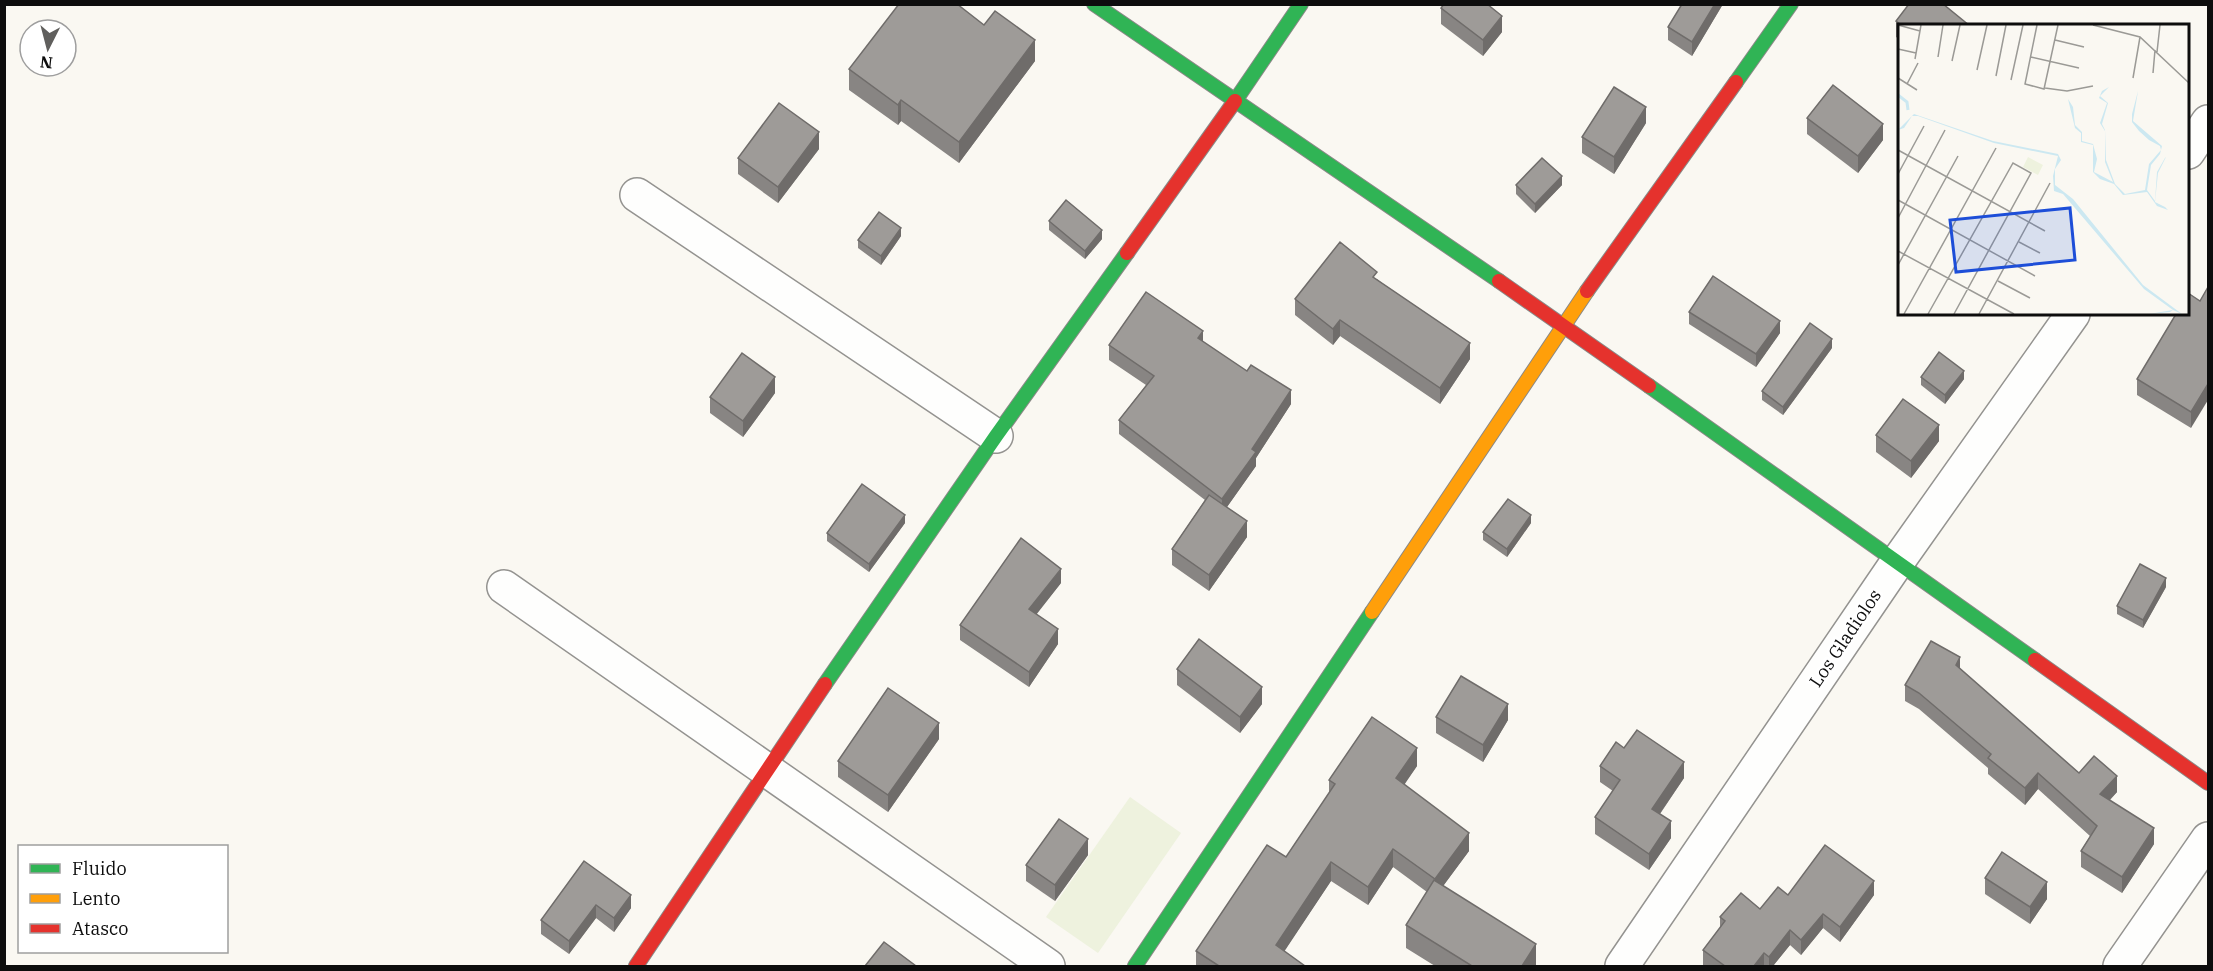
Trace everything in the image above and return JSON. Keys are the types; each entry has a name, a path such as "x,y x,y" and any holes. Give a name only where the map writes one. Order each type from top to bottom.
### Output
{"street":[{"path":"1094,4 1563,326 2208,783"},
{"path":"636,966 766,771 996,436 1236,102 1301,4"},
{"path":"1135,966 1563,326 1791,4"},
{"path":"2189,149 2208,122"},
{"path":"637,195 996,436"},
{"name":"Los Gladiolos","path":"1622,966 1896,564 2072,315"},
{"path":"504,587 1048,966"},
{"path":"2120,966 2208,839"}],"green space":[{"path":"1130,797 1181,833 1098,953 1046,917"}],"building":[{"path":"899,4 957,4 984,25 995,11 1035,40 959,142 901,100 898,105 849,69"},
{"path":"1444,4 1487,4 1502,16 1483,40 1441,8"},
{"path":"1682,4 1715,4 1692,42 1668,27"},
{"path":"1909,4 1943,4 1968,24 1900,24 1896,21"},
{"path":"1833,85 1883,124 1858,156 1807,118"},
{"path":"1614,87 1646,107 1614,157 1582,137"},
{"path":"779,103 819,132 778,187 738,158"},
{"path":"1542,158 1562,176 1535,204 1516,185"},
{"path":"1066,200 1102,230 1085,251 1049,221"},
{"path":"879,212 901,228 881,256 858,240"},
{"path":"1340,242 1377,272 1373,277 1470,343 1440,388 1340,320 1333,329 1295,299"},
{"path":"1713,276 1780,321 1756,354 1689,312"},
{"path":"2208,287 2208,384 2191,412 2137,379 2175,315 2189,315 2189,294 2200,301"},
{"path":"1146,292 1203,331 1198,338 1247,371 1251,365 1291,390 1252,449 1256,452 1222,499 1119,420 1154,376 1109,345"},
{"path":"1810,323 1832,339 1783,407 1762,391"},
{"path":"1939,352 1964,371 1945,395 1921,377"},
{"path":"742,353 775,377 743,421 710,397"},
{"path":"1903,399 1939,425 1911,461 1876,435"},
{"path":"862,484 905,515 869,564 827,533"},
{"path":"1209,495 1247,521 1209,575 1172,549"},
{"path":"1508,499 1531,515 1507,549 1483,532"},
{"path":"1021,538 1061,569 1029,609 1058,629 1029,672 960,625"},
{"path":"2140,564 2166,578 2143,620 2117,606"},
{"path":"1199,639 1262,687 1240,717 1177,669"},
{"path":"1931,641 1960,657 1956,665 2079,773 2094,756 2117,776 2100,794 2154,828 2122,877 2081,851 2097,826 2038,773 2025,788 1988,758 1991,754 1919,693 1905,685"},
{"path":"1461,676 1508,704 1483,745 1436,717"},
{"path":"888,688 939,723 888,795 838,761"},
{"path":"1372,717 1417,748 1396,778 1469,833 1435,879 1393,849 1368,887 1331,862 1276,945 1305,966 1219,966 1196,951 1267,845 1286,857 1335,784 1329,780"},
{"path":"1637,730 1684,762 1652,809 1671,821 1649,854 1595,817 1620,780 1600,766 1616,742 1624,748"},
{"path":"1059,819 1088,839 1055,885 1026,865"},
{"path":"1825,845 1874,881 1840,927 1823,914 1801,940 1790,930 1769,957 1764,953 1754,966 1725,966 1703,950 1725,921 1720,917 1741,893 1760,909 1778,887 1788,895"},
{"path":"2002,852 2047,882 2030,907 1985,878"},
{"path":"584,861 631,895 614,918 596,905 569,941 541,920"},
{"path":"1434,880 1536,944 1522,966 1472,966 1406,925"},
{"path":"884,942 916,966 865,966"}],"traffic: fast":[{"path":"1094,4 1499,281"},
{"path":"1235,101 1301,4"},
{"path":"1736,82 1791,4"},
{"path":"825,684 996,436 1127,253"},
{"path":"1649,386 2035,660"},
{"path":"1135,966 1372,612"}],"traffic: slow":[{"path":"1372,612 1587,291"}],"traffic: jam":[{"path":"1587,291 1736,82"},
{"path":"1127,253 1235,101"},
{"path":"1499,281 1649,386"},
{"path":"2035,660 2208,783"},
{"path":"636,966 825,684"}]}
